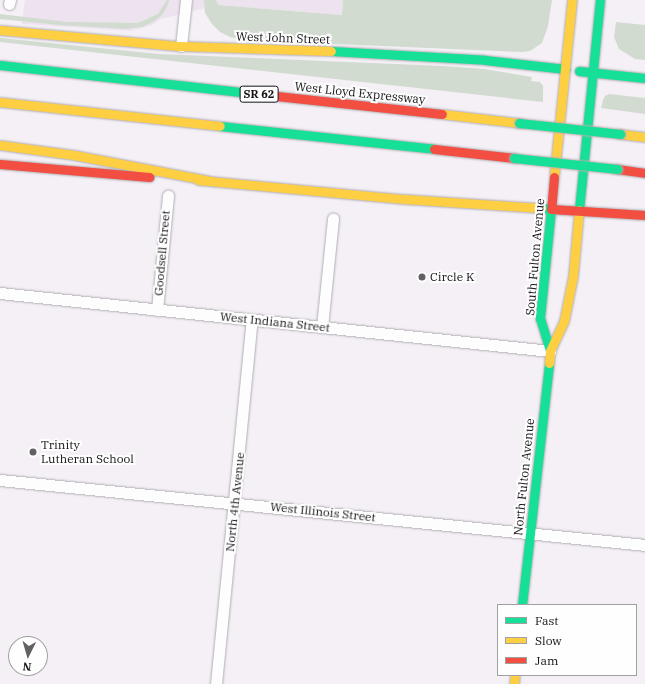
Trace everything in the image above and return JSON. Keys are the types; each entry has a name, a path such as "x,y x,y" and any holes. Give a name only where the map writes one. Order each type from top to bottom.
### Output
{"main road":[{"name":"South Fulton Avenue","path":"550,351 540,318 572,0"},
{"path":"550,351 564,321 574,276 579,210 600,0"},
{"name":"West John Street","path":"0,30 181,46 350,52 485,60 645,78"},
{"name":"West Lloyd Expressway","path":"0,65 645,137"},
{"path":"0,102 645,173"},
{"path":"0,145 74,155 211,181"},
{"path":"0,164 78,172 211,181 412,200 645,215"},
{"name":"North Fulton Avenue","path":"522,604 550,351"}],"street":[{"path":"181,46 186,0"},
{"name":"Goodsell Street","path":"157,310 168,196"},
{"path":"322,327 333,219"},
{"name":"West Indiana Street","path":"0,293 550,351"},
{"name":"North 4th Avenue","path":"216,684 252,320"},
{"name":"West Illinois Street","path":"0,480 645,545"}],"shaded area":[{"path":"25,0 343,0 342,15 218,5 161,19 152,25 131,31 22,24"},
{"path":"167,0 169,0 167,7 161,16 153,22 142,27 126,29 59,25 0,19 0,14 67,22 138,23 158,14"},
{"path":"204,0 216,0 218,5 342,15 343,0 552,0 548,26 542,43 530,51 522,52 245,40 230,37 220,32 212,24 205,13"},
{"path":"616,22 645,25 645,60 635,59 619,49 614,37"},
{"path":"0,38 159,54 484,69 532,77 531,81 540,82 543,86 543,102 0,42"},
{"path":"609,94 645,98 645,114 601,108 605,96"}],"traffic: fast":[{"path":"579,210 600,0"},
{"path":"331,51 485,60 565,69"},
{"path":"0,65 258,94"},
{"path":"579,71 645,78"},
{"path":"519,123 620,134"},
{"path":"220,126 434,149"},
{"path":"514,158 617,169"},
{"path":"541,208 551,209 540,318 550,351"},
{"path":"522,604 549,363"}],"traffic: slow":[{"path":"554,177 572,0"},
{"path":"0,30 181,46 331,51"},
{"path":"0,102 220,126"},
{"path":"442,114 519,123"},
{"path":"620,134 645,137"},
{"path":"0,145 74,155 211,181"},
{"path":"198,180 404,199 541,208"},
{"path":"549,363 550,351 564,321 573,276 579,210"},
{"path":"514,684 515,676"}],"traffic: jam":[{"path":"258,94 442,114"},
{"path":"434,149 514,158"},
{"path":"0,164 149,177"},
{"path":"617,169 645,173"},
{"path":"554,177 551,209 645,215"}],"place":[{"name":"Circle K","path":"422,277"},
{"name":"Trinity Lutheran School","path":"33,452"}]}
